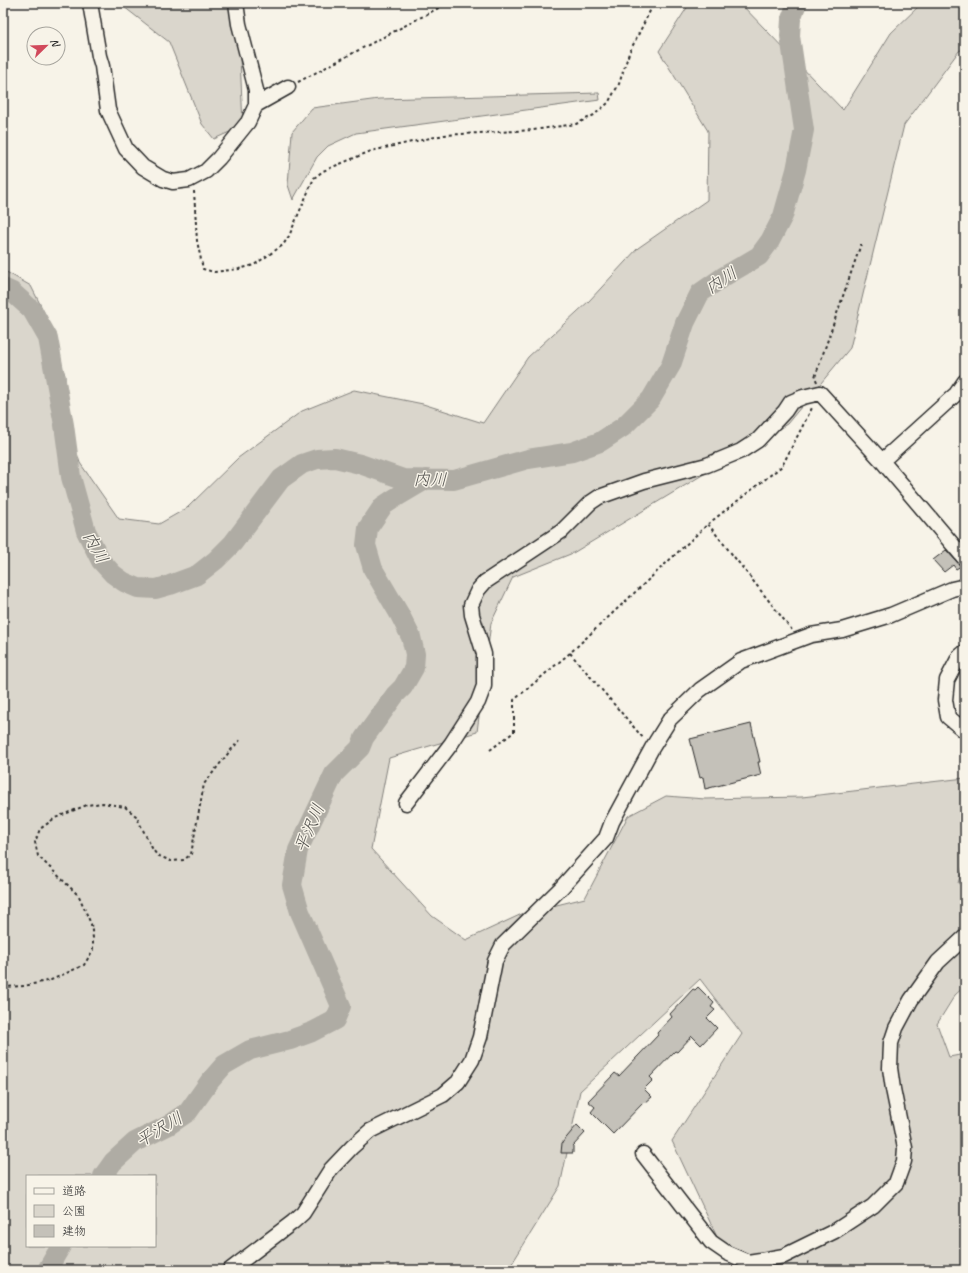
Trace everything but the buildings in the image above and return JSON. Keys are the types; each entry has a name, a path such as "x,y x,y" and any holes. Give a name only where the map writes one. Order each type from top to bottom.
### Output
{"street":[{"path":"90,3 98,56 102,66 108,110 126,149 143,167 173,182 189,180 206,171 219,158 248,122 256,105 256,90 239,24 236,3"},
{"path":"256,105 288,87"},
{"path":"882,461 956,394 965,381"},
{"path":"406,803 451,744 478,702 484,686 484,654 472,615 471,605 478,590 485,582 562,531 590,503 599,497 644,481 707,466 741,451 758,440 792,402 803,397 820,393 882,461 965,559"},
{"path":"230,1270 303,1213 331,1169 352,1146 370,1131 443,1095 458,1082 472,1060 480,1037 495,961 503,945 562,887 606,838 612,822 652,748 670,719 700,690 741,661 811,635 842,630 891,615 952,589 965,586"},
{"path":"965,652 959,658 947,680 945,700 948,717 965,731"},
{"path":"642,1154 710,1242 727,1253 748,1262 784,1256 835,1231 873,1206 896,1183 904,1161 905,1148 890,1068 891,1043 896,1028 911,1000 938,962 965,937"}],"path":[{"path":"288,87 448,3"},
{"path":"194,177 197,241 203,269 214,272 239,269 254,265 283,245 289,236 314,178 323,171 371,151 444,135 533,130 576,124 594,115 608,103 619,84 629,53 654,3"},
{"path":"490,750 514,732 514,700 570,653 708,524 782,466 820,393 816,377 861,244"},
{"path":"708,524 799,639"},
{"path":"570,653 652,748"},
{"path":"3,987 24,986 51,980 84,965 92,950 93,938 90,924 79,896 38,856 35,842 40,829 55,818 87,805 103,803 125,807 136,816 157,855 171,860 184,860 191,854 204,784 240,740"}],"green space":[{"path":"119,3 229,3 240,57 243,126 214,139 202,124 169,42"},
{"path":"690,3 740,3 843,110 891,33 922,3 965,3 965,48 959,51 904,125 850,348 787,424 573,553 513,577 491,623 477,732 389,758 371,849 432,916 466,940 524,913 585,898 628,816 666,796 705,799 802,797 965,778 965,862 958,883 965,889 965,986 955,995 937,1024 949,1057 965,1054 965,1270 731,1270 732,1269 672,1141 742,1034 700,979 580,1091 560,1186 508,1270 3,1270 3,270 31,286 46,316 65,375 66,418 80,463 119,519 159,524 187,508 238,458 302,411 354,390 423,404 483,423 528,357 589,301 638,248 707,200 708,131 659,51"},
{"path":"599,93 600,100 356,133 328,146 317,157 293,200 288,185 292,132 312,108 379,99"}],"waterway":[{"name":"内川","path":"3,288 12,292 32,310 48,338 64,425 71,477 86,531 101,561 113,574 124,582 138,588 156,589 197,575 216,560 233,543 281,479 302,464 317,459 335,458 360,464 403,479 454,480 528,459 572,452 600,442 623,427 651,399 671,365 685,323 700,293 723,277 759,256 770,241 783,216 796,170 804,130 790,36 791,19 797,3"},
{"name":"平沢川","path":"104,1175 113,1162 135,1142 169,1125 188,1112 210,1081 224,1065 250,1050 290,1040 312,1032 335,1020 341,1006 300,912 292,885 298,850 334,774 360,748 364,738 395,695 403,687 414,668 415,654 411,637 373,569 366,545 368,528 383,506 427,479"},
{"name":"平沢川","path":"47,1270 60,1247"}]}
